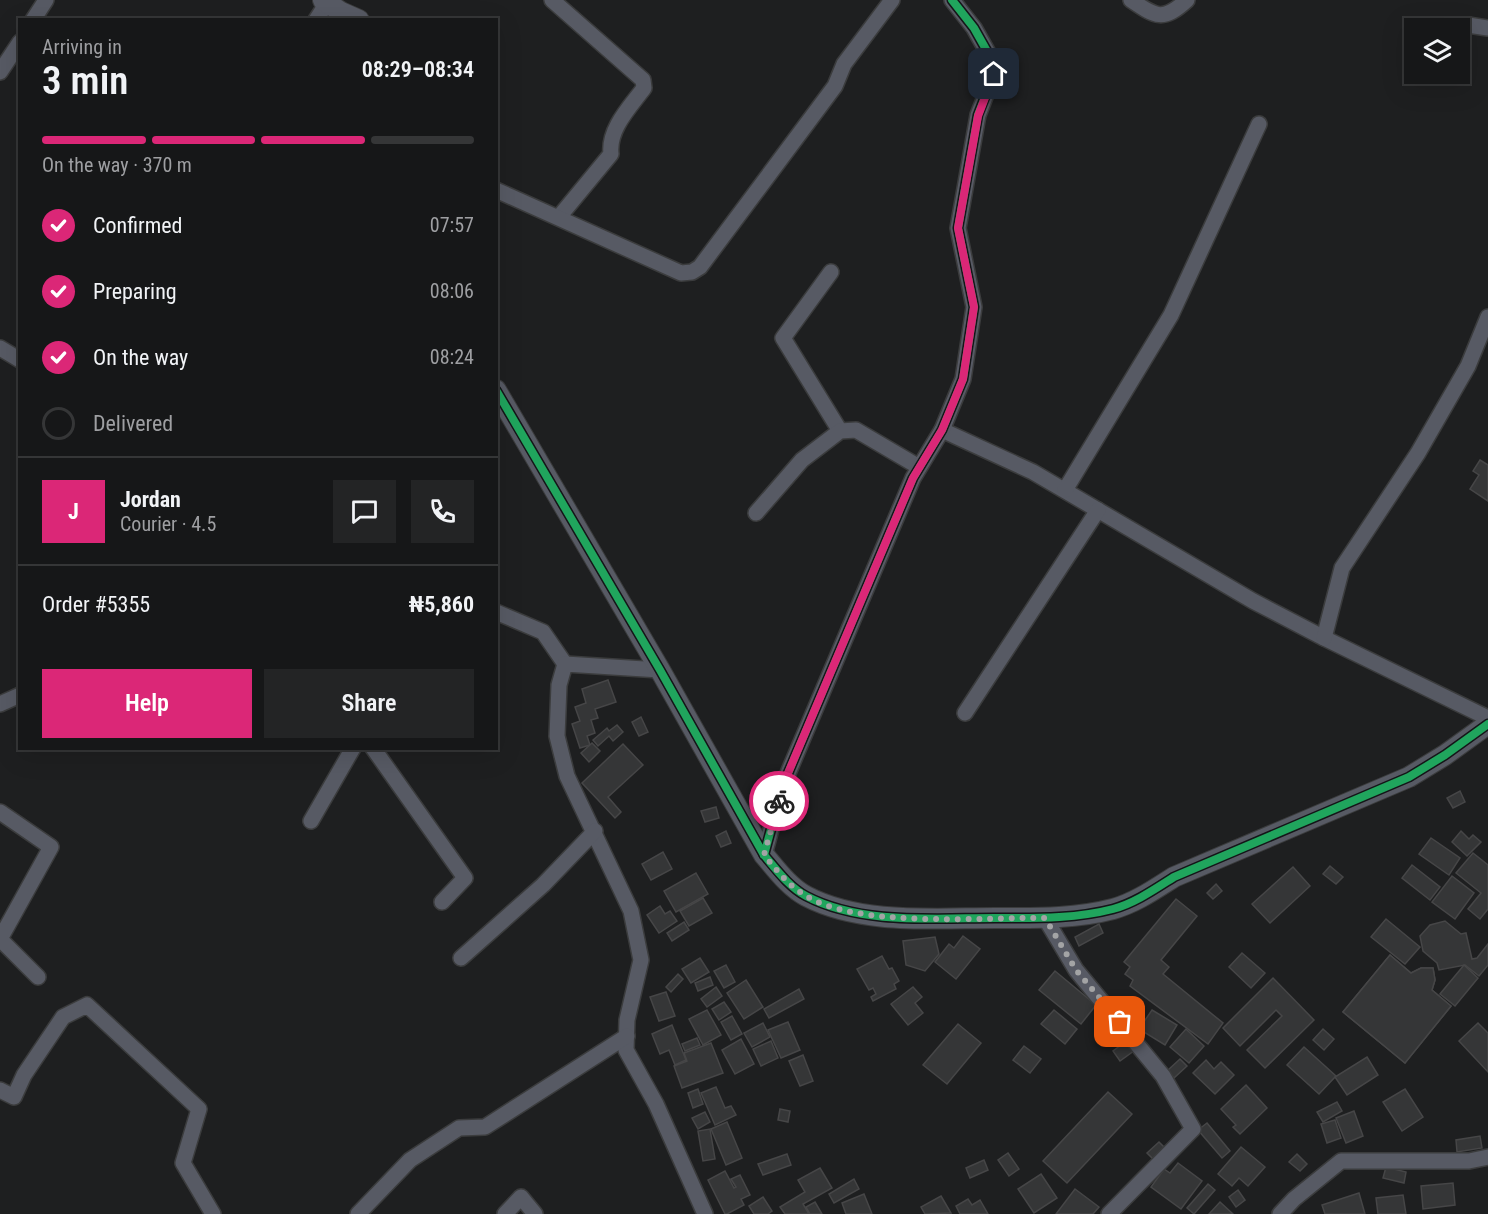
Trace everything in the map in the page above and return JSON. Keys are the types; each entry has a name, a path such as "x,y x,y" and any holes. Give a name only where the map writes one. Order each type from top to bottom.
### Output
{"street":[{"path":"34,18 46,0"},
{"path":"552,0 643,80 644,88 620,120 610,142 611,154 559,217"},
{"path":"498,191 681,273 692,272 700,267 835,86 844,64 892,0"},
{"path":"764,855 783,785 913,478 942,430 963,379 974,307 958,228 978,116 994,74 992,60 974,28 952,0"},
{"path":"1131,0 1153,15 1163,16 1174,11 1187,0"},
{"path":"318,18 334,4 356,18"},
{"path":"1470,25 1488,28"},
{"path":"0,72 18,45"},
{"path":"1065,490 1171,315 1259,123"},
{"path":"831,272 783,338 840,431"},
{"path":"1324,638 1342,568 1418,453 1457,386 1468,366 1488,317"},
{"path":"0,348 18,359"},
{"path":"498,393 660,670 764,855 784,879 804,895 828,906 853,913 914,919 1045,918 1115,909 1174,877 1409,777 1488,724"},
{"path":"756,513 802,460 840,431 856,430 920,467"},
{"path":"942,430 1033,472 1253,601 1488,718"},
{"path":"965,713 1098,510"},
{"path":"498,613 543,632 566,664"},
{"path":"566,664 660,670"},
{"path":"566,664 559,685 557,736 567,776 631,911 641,960 627,1020 626,1050 657,1104 705,1214"},
{"path":"0,704 18,696"},
{"path":"311,822 352,750"},
{"path":"374,750 465,878 442,902"},
{"path":"0,812 51,847 0,939 38,977"},
{"path":"461,958 543,885 595,831"},
{"path":"1045,918 1076,970 1164,1076 1193,1129 1109,1214"},
{"path":"0,1090 14,1097 24,1075 63,1017 87,1005 199,1109 183,1163 213,1214"},
{"path":"358,1214 410,1160 459,1128 485,1127 627,1036"},
{"path":"1280,1214 1294,1199 1341,1161 1469,1161 1488,1157"},
{"path":"505,1214 521,1197 535,1214"}],"building":[{"path":"1480,460 1488,465 1488,501 1470,489 1479,475 1473,471"},
{"path":"608,680 616,702 595,709 598,718 591,720 595,733 587,736 590,745 580,748 572,724 580,721 575,707 586,703 582,689"},
{"path":"641,717 648,732 639,736 632,722"},
{"path":"617,725 623,732 613,741 609,736 598,746 593,740 607,728 609,731"},
{"path":"592,743 600,751 589,762 581,753"},
{"path":"623,744 643,765 608,797 621,812 615,818 582,783"},
{"path":"1460,791 1465,802 1453,808 1447,798"},
{"path":"716,807 719,818 705,822 701,811"},
{"path":"726,831 731,843 721,847 716,836"},
{"path":"1461,831 1469,839 1473,835 1481,842 1467,856 1452,842"},
{"path":"1431,838 1460,858 1449,875 1419,854"},
{"path":"663,852 672,869 651,880 642,864"},
{"path":"1473,853 1488,865 1488,909 1480,919 1468,909 1481,893 1456,873"},
{"path":"1412,865 1440,887 1430,900 1402,878"},
{"path":"1330,866 1343,877 1336,884 1323,874"},
{"path":"1293,867 1310,886 1270,923 1252,904"},
{"path":"696,873 708,894 676,912 664,891"},
{"path":"1452,876 1474,893 1455,919 1432,902"},
{"path":"1216,884 1222,891 1213,899 1207,893"},
{"path":"703,898 712,913 689,926 680,911"},
{"path":"1176,899 1197,916 1161,960 1169,967 1163,974 1223,1023 1208,1044 1130,986 1133,980 1125,974 1130,967 1124,962"},
{"path":"660,906 665,914 670,911 677,921 659,933 647,915"},
{"path":"1386,919 1420,947 1405,964 1371,937"},
{"path":"1445,921 1461,934 1466,933 1472,959 1477,958 1488,944 1488,965 1479,976 1465,965 1439,970 1437,963 1423,951 1420,936 1430,925"},
{"path":"684,922 689,930 672,941 667,933"},
{"path":"1099,924 1103,933 1079,946 1075,937"},
{"path":"963,936 980,949 956,979 935,962 949,944 954,948"},
{"path":"935,937 939,954 925,971 906,965 903,941"},
{"path":"1242,953 1265,973 1251,988 1229,967"},
{"path":"1390,955 1411,973 1421,968 1433,968 1435,980 1432,990 1451,1006 1405,1063 1343,1012","holes":["1406,977 1413,992 1429,995 1402,1028 1379,1009"]},
{"path":"1390,955 1411,973 1421,968 1433,968 1435,980 1432,990 1451,1006 1405,1063 1343,1012"},
{"path":"882,956 899,981 894,984 896,989 873,1001 871,997 876,994 873,988 869,990 857,969"},
{"path":"700,958 709,972 691,983 682,969"},
{"path":"726,965 735,982 724,988 714,971"},
{"path":"1464,965 1478,978 1455,1006 1440,994"},
{"path":"1055,971 1096,1005 1081,1024 1039,990"},
{"path":"678,974 683,979 671,992 666,987"},
{"path":"710,977 713,985 698,991 695,983"},
{"path":"1273,978 1314,1020 1265,1068 1247,1050 1282,1016 1276,1010 1240,1046 1223,1028"},
{"path":"746,980 763,1007 744,1019 727,993"},
{"path":"716,987 722,996 707,1007 701,999"},
{"path":"913,987 922,997 915,1003 923,1013 908,1025 891,1004"},
{"path":"799,989 804,999 769,1018 764,1009"},
{"path":"666,992 675,1016 659,1021 650,997"},
{"path":"724,1002 731,1012 719,1020 712,1009"},
{"path":"707,1010 721,1035 703,1045 689,1019"},
{"path":"1054,1010 1077,1029 1065,1044 1041,1024"},
{"path":"1152,1010 1177,1025 1165,1045 1139,1029"},
{"path":"732,1016 742,1034 731,1040 721,1022"},
{"path":"788,1022 800,1050 781,1058 768,1030"},
{"path":"763,1023 770,1037 752,1047 744,1033"},
{"path":"1478,1023 1488,1033 1488,1072 1459,1041"},
{"path":"958,1024 981,1043 947,1084 923,1065"},
{"path":"672,1025 686,1060 675,1065 669,1050 660,1054 652,1034"},
{"path":"1186,1029 1204,1046 1189,1063 1170,1047"},
{"path":"1323,1029 1334,1039 1324,1050 1313,1040"},
{"path":"697,1038 700,1045 685,1051 682,1044"},
{"path":"741,1039 754,1064 735,1074 722,1050"},
{"path":"1128,1040 1135,1050 1120,1061 1113,1051"},
{"path":"771,1041 778,1058 761,1066 753,1049"},
{"path":"711,1043 723,1073 682,1088 674,1066 687,1061 684,1053"},
{"path":"1024,1046 1041,1059 1030,1073 1013,1060"},
{"path":"1304,1047 1336,1076 1319,1094 1287,1065"},
{"path":"803,1055 813,1081 800,1086 789,1061"},
{"path":"1367,1057 1378,1075 1347,1095 1335,1077"},
{"path":"1180,1059 1187,1066 1174,1078 1167,1071"},
{"path":"1206,1060 1214,1069 1221,1062 1234,1075 1215,1094 1193,1073"},
{"path":"1246,1085 1267,1108 1240,1134 1233,1127 1236,1125 1221,1109"},
{"path":"716,1087 725,1108 731,1106 736,1115 715,1125 701,1093"},
{"path":"698,1089 703,1104 693,1108 688,1093"},
{"path":"1405,1089 1423,1117 1402,1131 1383,1102"},
{"path":"1108,1092 1132,1114 1067,1183 1043,1161"},
{"path":"1337,1102 1342,1111 1323,1122 1317,1112"},
{"path":"780,1109 790,1111 788,1122 778,1120"},
{"path":"1354,1111 1363,1136 1346,1143 1336,1118"},
{"path":"705,1112 710,1122 698,1129 692,1118"},
{"path":"1335,1120 1341,1138 1327,1143 1321,1124"},
{"path":"727,1122 742,1158 726,1165 711,1129"},
{"path":"1207,1123 1230,1151 1222,1158 1198,1130"},
{"path":"710,1129 715,1159 703,1161 698,1131"},
{"path":"1480,1136 1482,1148 1457,1152 1456,1140"},
{"path":"1159,1142 1165,1148 1153,1159 1147,1153"},
{"path":"1241,1147 1265,1167 1248,1186 1239,1178 1232,1186 1218,1174"},
{"path":"1008,1153 1019,1169 1009,1176 998,1160"},
{"path":"787,1154 791,1165 763,1175 758,1164"},
{"path":"1297,1154 1307,1164 1300,1171 1289,1162"},
{"path":"984,1160 988,1170 970,1178 966,1168"},
{"path":"1178,1163 1202,1181 1181,1209 1151,1187 1164,1169 1170,1173"},
{"path":"1386,1167 1406,1172 1404,1183 1383,1178"},
{"path":"820,1168 832,1188 803,1204 809,1214 785,1214 780,1207 805,1192 798,1180"},
{"path":"725,1171 734,1188 736,1187 731,1179 740,1175 750,1195 741,1199 744,1205 727,1214 708,1180"},
{"path":"1041,1174 1057,1198 1034,1213 1018,1189"},
{"path":"854,1179 859,1189 834,1203 829,1194"},
{"path":"1453,1183 1455,1205 1423,1209 1421,1186"},
{"path":"1208,1184 1215,1190 1194,1214 1187,1208"},
{"path":"1075,1189 1099,1207 1093,1214 1056,1214"},
{"path":"1238,1190 1245,1200 1236,1207 1229,1197"},
{"path":"1359,1193 1365,1214 1325,1214 1322,1205"},
{"path":"864,1194 872,1214 846,1214 842,1203"},
{"path":"1403,1195 1406,1214 1378,1214 1376,1198"},
{"path":"941,1196 951,1213 925,1214 921,1207"},
{"path":"763,1197 772,1211 768,1214 754,1214 749,1206"},
{"path":"968,1199 972,1205 980,1200 988,1214 960,1214 956,1206"},
{"path":"815,1202 822,1214 810,1214 806,1207"},
{"path":"1220,1202 1233,1214 1209,1214"}],"cycle path":[{"path":"764,855 783,785 913,478 942,430 963,379 974,307 958,228 978,115 994,74 992,60 974,28 952,0"},
{"path":"498,393 660,670 764,855 794,888 827,905 874,916 923,919 1054,917 1084,915 1113,909 1137,899 1174,877 1409,777 1488,724"}],"way so far":[{"path":"779,801 764,855 784,879 804,895 828,906 853,913 914,919 1045,918 1076,970 1120,1022"}],"route":[{"path":"779,801 783,785 913,478 942,430 963,379 974,307 958,228 978,116 994,74"}]}
